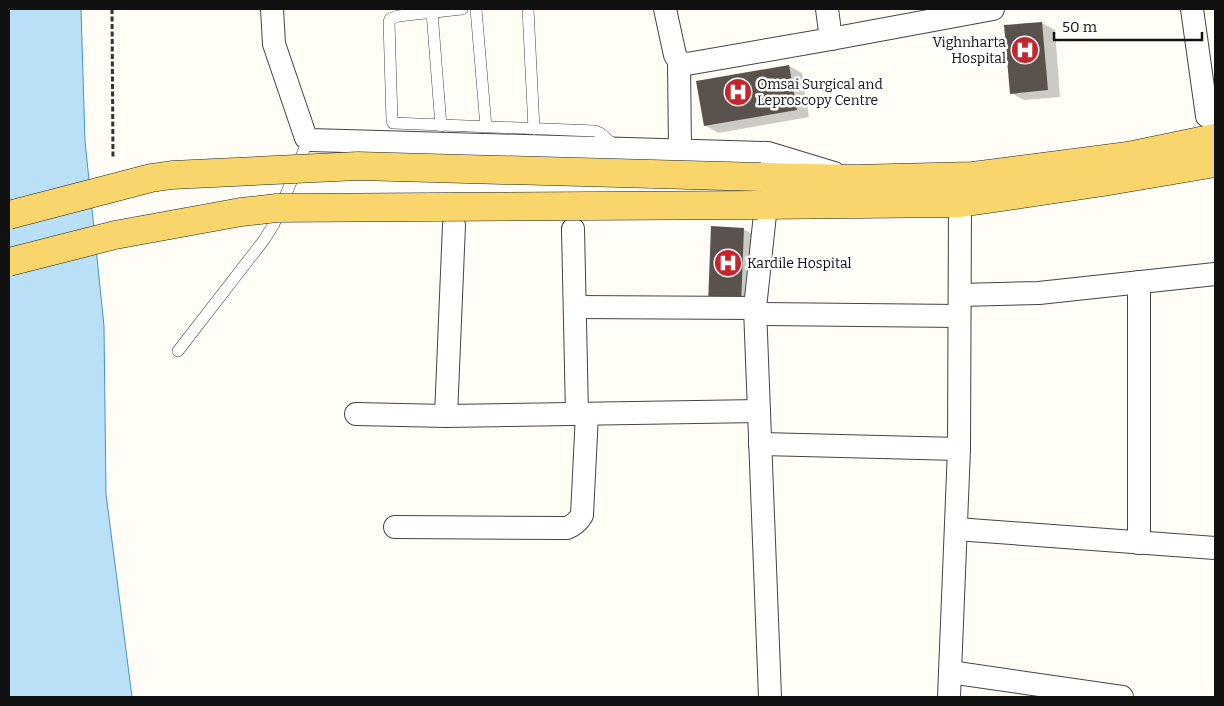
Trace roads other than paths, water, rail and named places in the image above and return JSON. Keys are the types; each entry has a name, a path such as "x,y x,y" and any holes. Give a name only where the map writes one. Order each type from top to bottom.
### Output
{"main road":[{"path":"969,193 1128,156 1211,127"},
{"path":"9,215 151,178 191,174 358,166 761,177 855,192 969,193 1103,182 1215,163"},
{"path":"9,262 107,236 241,212 276,208 762,206 855,192"}],"street":[{"path":"272,9 274,44 308,140 768,153 855,192"},
{"path":"665,9 675,56 679,62 680,150"},
{"path":"827,9 831,38"},
{"path":"679,62 687,64 993,9"},
{"path":"1192,9 1211,127"},
{"path":"949,697 959,449 960,306 969,193"},
{"path":"762,206 755,311 770,697"},
{"path":"446,416 454,225"},
{"path":"395,527 566,528 573,526 582,515 582,414 575,307 574,229"},
{"path":"575,307 755,311 960,306 1039,293 1215,274"},
{"path":"1139,282 1139,543"},
{"path":"356,414 446,416 759,411"},
{"path":"760,444 959,449"},
{"path":"956,529 1215,548"},
{"path":"950,672 1122,697"}],"lane":[{"path":"462,9 398,16 390,19 392,121 395,124 598,132 617,148"},
{"path":"476,9 486,127"},
{"path":"528,9 534,129"},
{"path":"432,12 441,126"},
{"path":"178,351 259,247 274,224 308,140"}],"water":[{"path":"9,9 81,9 85,141 104,326 106,494 132,697 9,697"}],"place":[{"name":"Vighnharta Hospital","path":"1025,50"},
{"name":"Omsai Surgical and Leproscopy Centre","path":"738,92"},
{"name":"Kardile Hospital","path":"728,263"}]}
